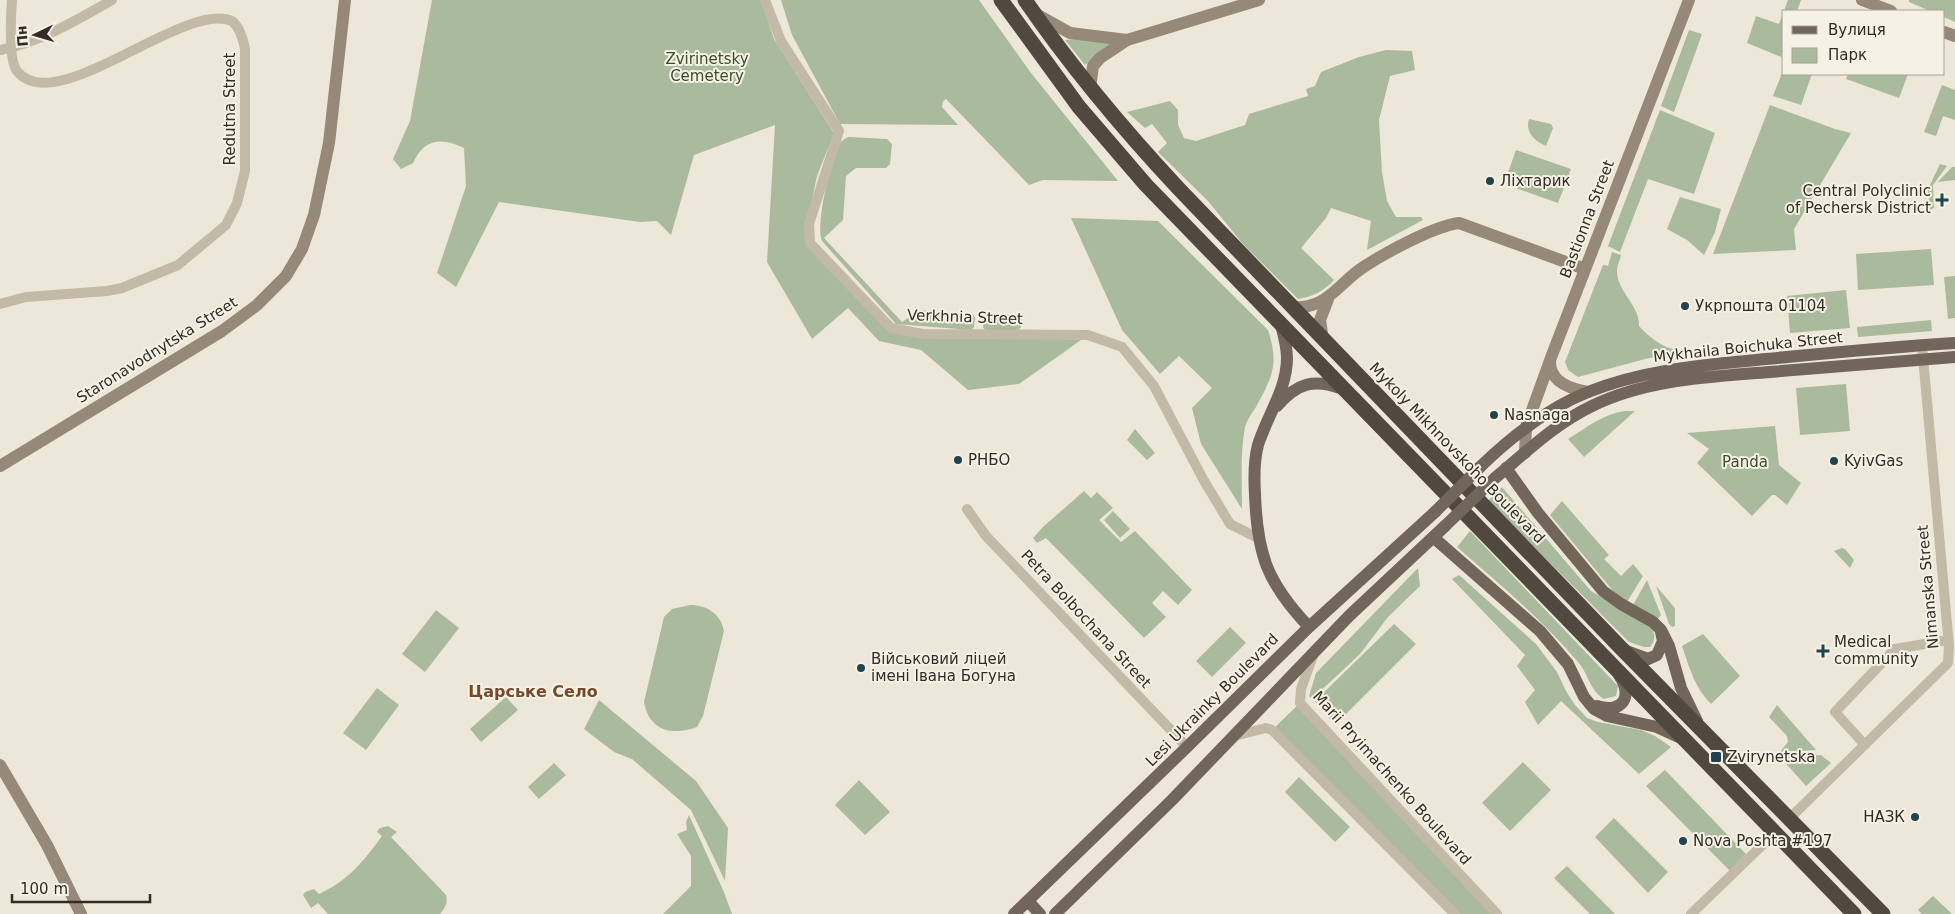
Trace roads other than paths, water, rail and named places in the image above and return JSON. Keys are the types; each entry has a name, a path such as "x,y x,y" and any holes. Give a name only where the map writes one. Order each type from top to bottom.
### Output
{"highway":[{"path":"1001,0 1067,92 1152,191 1854,914"},
{"name":"Mykoly Mikhnovskoho Boulevard","path":"1029,6 1090,89 1152,160 1322,340 1883,914"}],"main road":[{"path":"1281,325 1287,358 1286,372 1264,428 1255,466 1258,538 1265,565 1275,584 1293,610 1309,626"},
{"name":"Mykhaila Boichuka Street","path":"1434,512 1480,467 1526,427 1588,392 1634,377 1682,368 1955,343"},
{"name":"Mykhaila Boichuka Street","path":"1433,537 1495,478 1525,453 1566,421 1612,397 1656,385 1705,378 1955,357"},
{"path":"1273,409 1288,393 1298,387 1327,383 1345,390"},
{"path":"1506,468 1538,512 1603,591 1621,604 1653,622 1661,630 1669,646 1681,688 1700,728"},
{"name":"Lesi Ukrainky Boulevard","path":"1014,914 1187,748 1309,626 1434,512"},
{"path":"1055,914 1172,800 1315,650 1433,537 1540,632 1568,664 1589,703 1599,713 1656,727 1684,739"},
{"path":"1400,545 1407,546 1412,558"},
{"path":"1621,648 1648,659 1657,655 1663,641 1661,630"},
{"path":"1589,703 1612,708 1623,702 1626,696 1626,688 1614,667"},
{"path":"1028,901 1040,914"}],"street":[{"name":"Redutna Street","path":"0,304 26,297 107,291 122,288 178,264 226,225 237,203 245,171 245,48 241,32 233,22 224,17 212,15 194,17 167,27 92,66 66,76 42,82 23,77 17,71 14,64 10,24 12,0"},
{"path":"0,50 12,48 65,26 112,0"},
{"name":"Staronavodnytska Street","path":"0,466 222,331 257,305 286,276 302,249 318,198 329,143 345,0"},
{"name":"Verkhnia Street","path":"765,0 781,41 839,131 809,224 810,243 891,328 923,334 1088,335 1122,347 1154,386 1203,480 1230,524 1258,538"},
{"path":"1090,89 1093,66 1100,58 1128,40 1259,0"},
{"name":"Bastionna Street","path":"1525,453 1526,427 1552,355 1689,0"},
{"path":"1862,0 1888,10"},
{"path":"1029,6 1070,33 1128,40"},
{"path":"1291,307 1310,307 1328,298 1363,267 1427,234 1445,226 1458,223 1585,268"},
{"path":"1322,340 1320,320 1328,298"},
{"name":"Nimanska Street","path":"1789,819 1946,667 1952,655 1948,640 1922,346"},
{"path":"1552,355 1550,366 1559,382 1568,388 1588,392"},
{"name":"Petra Bolbochana Street","path":"966,509 986,536 1187,748"},
{"path":"1865,745 1835,712 1895,649 1948,640"},
{"name":"Marii Pryimachenko Boulevard","path":"1315,650 1301,689 1300,703 1497,914"},
{"path":"1233,736 1266,728 1272,730 1455,914"},
{"path":"0,764 47,844 81,914"},
{"path":"1691,914 1775,833"}],"place":[{"name":"Ліхтарик","path":"1490,181"},
{"name":"Central Polyclinic of Pechersk District","path":"1942,200"},
{"name":"Укрпошта 01104","path":"1685,306"},
{"name":"Nasnaga","path":"1494,415"},
{"name":"РНБО","path":"958,460"},
{"name":"KyivGas","path":"1834,461"},
{"name":"Medical community","path":"1823,651"},
{"name":"Військовий ліцей імені Івана Богуна","path":"861,668"},
{"name":"Zvirynetska","path":"1716,757"},
{"name":"НАЗК","path":"1915,817"},
{"name":"Nova Poshta #197","path":"1683,841"}],"district":[{"name":"Царське Село","path":"533,691"}],"park label":[{"name":"Zvirinetsky Cemetery","path":"707,68"},
{"name":"Panda","path":"1745,462"}]}
